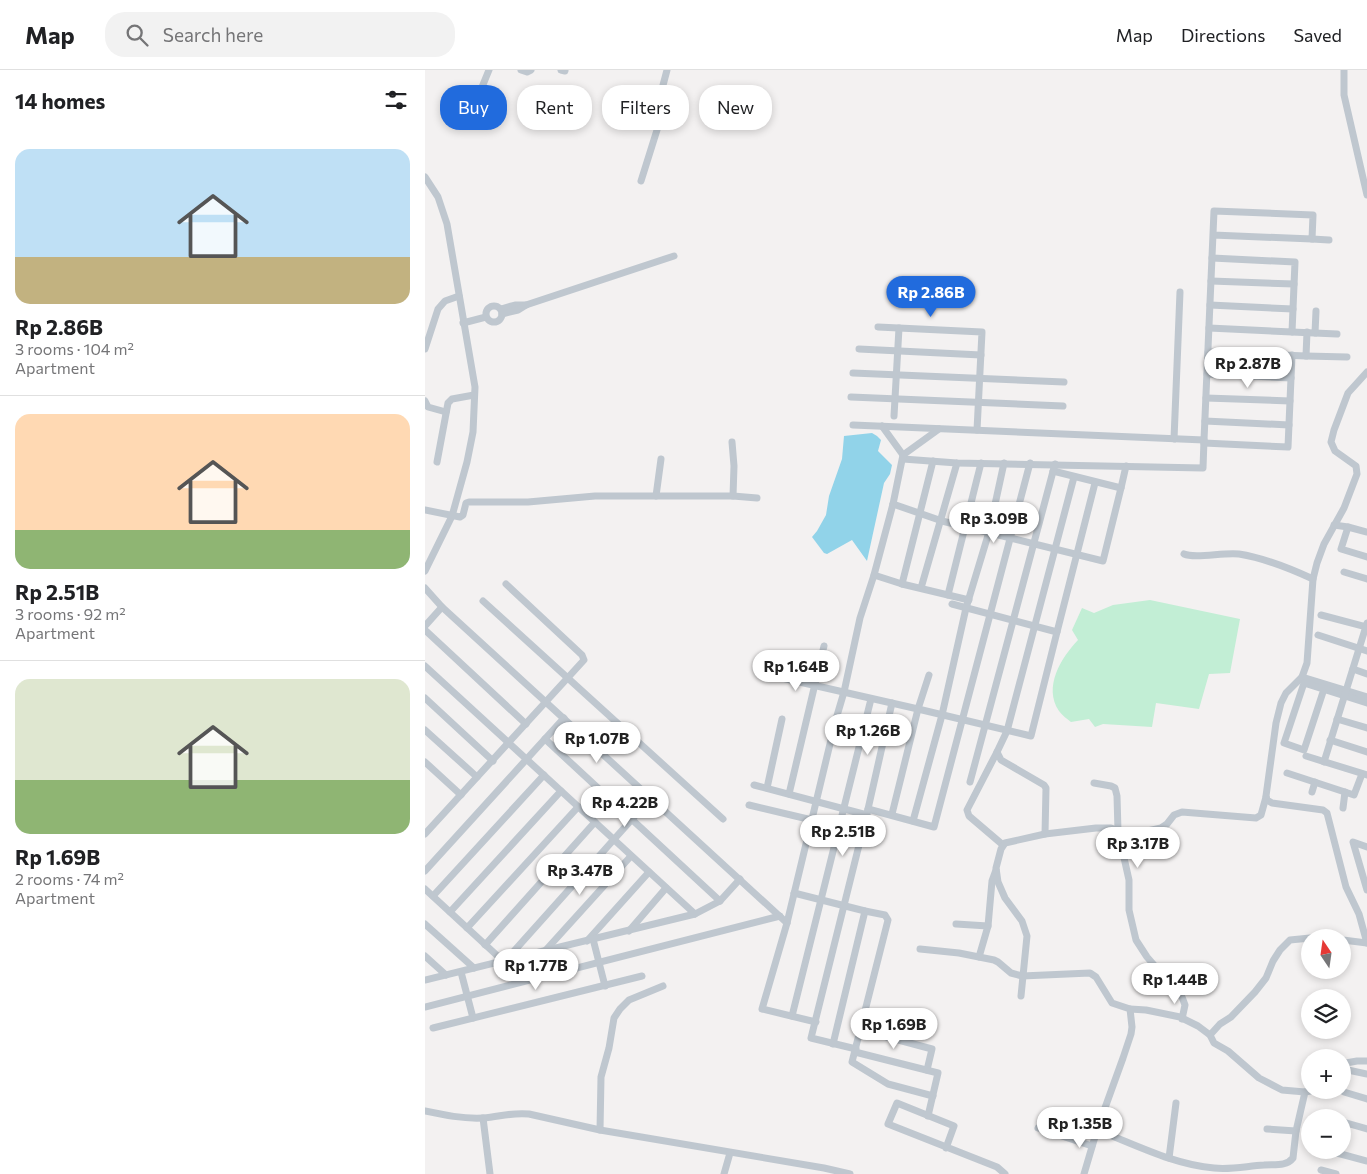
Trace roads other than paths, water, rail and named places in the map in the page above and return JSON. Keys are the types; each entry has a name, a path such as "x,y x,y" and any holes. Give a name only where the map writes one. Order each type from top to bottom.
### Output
{"street":[{"path":"483,85 489,70"},
{"path":"521,70 527,72 531,70"},
{"path":"641,181 657,130 662,89 667,70"},
{"path":"1344,70 1344,96 1367,195"},
{"path":"425,177 438,197 447,224 473,372 474,395 473,432 452,516 425,571"},
{"path":"882,426 903,457 933,461 1030,464 1054,468 1127,466 1203,468 1214,211 1313,215 1312,239"},
{"path":"1213,235 1329,240"},
{"path":"501,312 517,310 526,305 674,256"},
{"path":"1212,258 1295,262 1292,332"},
{"path":"1211,281 1294,284"},
{"path":"1174,439 1180,292"},
{"path":"425,349 438,309 445,301 459,296"},
{"path":"1210,305 1293,309"},
{"path":"492,306 497,306 501,312 501,319 497,322 493,323 485,317 487,308 492,306"},
{"path":"1306,356 1316,311"},
{"path":"463,323 485,317"},
{"path":"879,327 982,332 977,430"},
{"path":"894,416 899,328"},
{"path":"1209,328 1337,334"},
{"path":"859,349 981,355"},
{"path":"1208,352 1347,357"},
{"path":"853,425 1174,439 1288,447 1292,355"},
{"path":"979,957 988,926 992,880 1003,845 1010,840 1095,828 1111,828 1128,833 1161,828 1167,824 1173,815 1182,812 1256,818 1261,815 1266,796 1276,723 1281,703 1286,693 1302,677 1308,657 1313,579 1319,555 1344,508 1358,471 1356,466 1335,451 1331,446 1331,442 1348,393 1367,372"},
{"path":"853,373 1064,382"},
{"path":"1207,374 1291,378"},
{"path":"437,462 448,403 452,399 474,395"},
{"path":"851,397 1063,406"},
{"path":"1206,398 1290,401"},
{"path":"425,401 428,407 446,412"},
{"path":"1205,422 1289,425"},
{"path":"815,1022 762,1009 787,923 844,692 860,618 893,504 903,457 939,429"},
{"path":"732,442 734,466 733,496"},
{"path":"657,496 661,458"},
{"path":"901,584 933,461"},
{"path":"921,588 957,463"},
{"path":"948,595 981,463"},
{"path":"913,821 942,714 966,608 989,532 1004,463"},
{"path":"754,785 844,808 892,814 934,827 1030,464"},
{"path":"893,504 941,520 1103,561 1127,466"},
{"path":"1054,468 1074,477 1121,488"},
{"path":"970,782 1054,468"},
{"path":"1003,845 969,816 967,810 1007,731 1074,477"},
{"path":"782,678 1031,736 1095,483"},
{"path":"425,510 452,516 463,516 466,503 469,502 528,502 595,496 733,496 757,498"},
{"path":"1334,525 1367,532"},
{"path":"1348,527 1341,549 1367,556"},
{"path":"1184,554 1190,556 1217,553 1239,554 1269,561 1313,579"},
{"path":"1344,572 1367,579"},
{"path":"874,575 901,584 969,600"},
{"path":"427,830 583,663 584,658 506,584"},
{"path":"425,588 442,607 787,923"},
{"path":"483,601 723,819"},
{"path":"953,604 1057,632"},
{"path":"425,626 442,607"},
{"path":"1321,615 1367,626 1324,762"},
{"path":"425,630 526,724"},
{"path":"1318,635 1367,651"},
{"path":"789,794 824,646"},
{"path":"425,666 695,914"},
{"path":"1353,669 1367,674"},
{"path":"892,814 918,710 929,675"},
{"path":"1302,677 1367,703"},
{"path":"1324,689 1304,750 1284,743 1304,683 1324,689 1367,697"},
{"path":"425,698 493,760"},
{"path":"793,1016 871,699"},
{"path":"892,704 811,1038 938,1073 929,1116"},
{"path":"425,871 563,718"},
{"path":"767,788 782,719"},
{"path":"1337,719 1367,728"},
{"path":"425,730 477,778"},
{"path":"545,739 720,900"},
{"path":"1330,740 1367,752"},
{"path":"997,752 1001,760 1042,783 1046,788 1045,834"},
{"path":"1287,773 1354,795 1364,775 1306,756"},
{"path":"426,766 461,794"},
{"path":"433,896 544,775"},
{"path":"1312,792 1315,782"},
{"path":"1094,783 1115,788 1118,802 1118,830 1129,880 1129,910 1136,940 1147,957 1182,997 1185,1004 1182,1019"},
{"path":"450,912 561,791"},
{"path":"1343,808 1345,792"},
{"path":"1266,796 1267,800 1272,803 1319,809 1327,813 1346,887 1359,914 1367,943 1351,941"},
{"path":"504,961 651,798"},
{"path":"749,805 811,820"},
{"path":"467,928 578,807"},
{"path":"485,944 595,822"},
{"path":"1367,847 1353,842 1364,870 1367,890"},
{"path":"545,951 631,856"},
{"path":"997,868 998,882 1005,898 1018,914 1026,931 1027,942 1021,996"},
{"path":"590,940 649,872"},
{"path":"425,980 695,914 720,900 740,879"},
{"path":"628,931 666,888"},
{"path":"425,889 504,961"},
{"path":"794,893 885,915 888,920 852,1062 888,1084 933,1096"},
{"path":"833,1044 865,911"},
{"path":"425,1007 780,916"},
{"path":"425,924 474,968"},
{"path":"955,924 988,926"},
{"path":"1209,1035 1220,1024 1231,1017 1255,992 1266,978 1280,950 1290,940 1301,939"},
{"path":"590,940 605,986"},
{"path":"920,950 959,953 979,957 998,962 1011,973 1022,976 1090,973 1096,977 1113,1003 1130,1009 1146,1010 1182,1019 1198,1026 1209,1035 1214,1043 1259,1078 1282,1090 1301,1092"},
{"path":"425,956 446,975"},
{"path":"461,972 473,1018"},
{"path":"433,1028 642,976"},
{"path":"600,1130 601,1076 610,1042 613,1018 629,1000 663,986"},
{"path":"1084,1174 1097,1130 1131,1034 1130,1009"},
{"path":"861,1030 932,1049 927,1070"},
{"path":"1351,1062 1367,1061"},
{"path":"1351,1071 1367,1074"},
{"path":"1351,1094 1367,1099"},
{"path":"1097,1130 1169,1158 1202,1167 1243,1171 1262,1165 1285,1164 1293,1158 1296,1132 1303,1099"},
{"path":"947,1148 954,1126 897,1103 888,1124 947,1148 997,1167 1005,1174"},
{"path":"1169,1158 1176,1103"},
{"path":"425,1111 449,1116 483,1118 517,1113 542,1116 600,1130 850,1174"},
{"path":"483,1118 490,1174"},
{"path":"1351,1124 1367,1129"},
{"path":"1038,1128 1092,1146"},
{"path":"1267,1129 1296,1132"},
{"path":"724,1174 730,1153"},
{"path":"1351,1157 1367,1161"},
{"path":"1321,1170 1336,1174"}],"water":[{"path":"872,433 881,440 878,451 892,465 890,474 884,483 867,561 852,540 827,554 824,553 812,537 826,515 829,496 842,459 844,436"}]}
